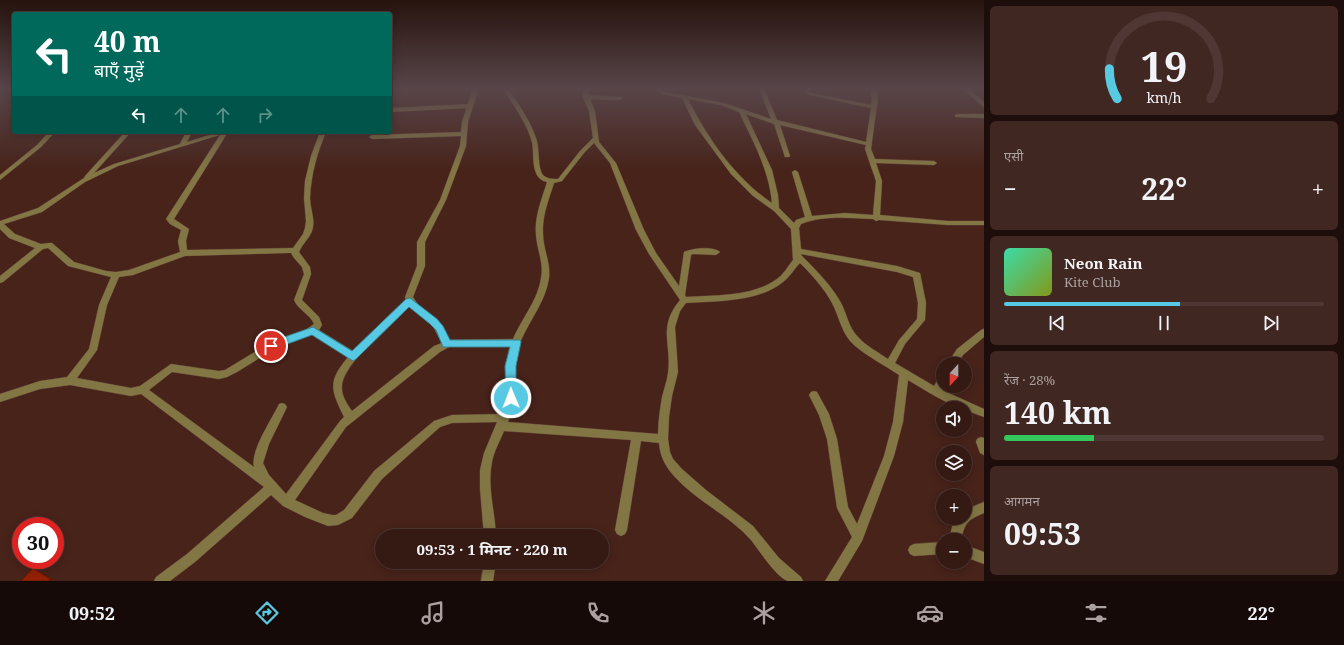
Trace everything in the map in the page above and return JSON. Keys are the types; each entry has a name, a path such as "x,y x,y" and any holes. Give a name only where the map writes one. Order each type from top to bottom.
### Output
{"street":[{"path":"446,344 440,328 434,321 412,305 410,301 410,291 420,266 421,242 443,200 463,146 467,115"},
{"path":"521,115 534,138 540,176 551,181 556,181 563,177 582,152 595,139"},
{"path":"592,115 595,139 613,163 640,230 653,254 682,298"},
{"path":"693,115 698,125 733,173 755,195 776,209 795,228"},
{"path":"744,115 766,161 772,177 776,209"},
{"path":"756,115 776,122 868,144"},
{"path":"773,115 778,132 786,149 787,156"},
{"path":"873,115 868,149 879,181 876,219"},
{"path":"957,116 984,116"},
{"path":"0,178 40,146 50,134"},
{"path":"83,182 126,134"},
{"path":"182,145 188,134"},
{"path":"41,248 12,236 0,224 40,210 83,182 116,165 218,134"},
{"path":"184,253 182,241 185,229 172,222 170,219 224,134"},
{"path":"0,398 40,385 70,381 131,392 142,390 171,368 219,375 227,373 271,346 313,330 318,325 318,322 299,304 298,300 307,273 305,266 295,254 310,227 308,187 313,162 322,134"},
{"path":"372,137 464,134"},
{"path":"872,161 934,163"},
{"path":"795,172 809,218"},
{"path":"489,529 485,473 489,451 503,422 511,398 510,366 516,342 539,298 545,278 545,265 539,236 551,181"},
{"path":"682,298 726,297 756,292 780,281 797,261 795,228 798,222 809,218 845,215 876,219 948,223 984,223"},
{"path":"0,280 41,248 49,246 54,248 65,261 71,264 106,274 116,275 130,272 184,253 296,250"},
{"path":"716,252 692,251 687,254 682,298 669,331 673,372 667,397 663,439 666,455 672,466 683,478 750,531 773,560 797,581"},
{"path":"797,254 814,272 831,294 838,305 851,337 890,364 936,390"},
{"path":"797,254 897,269 917,275 919,278 922,303 921,320 902,342 890,364"},
{"path":"70,381 93,350 103,305 116,275"},
{"path":"350,418 338,390 337,383 340,375 353,356 410,301"},
{"path":"313,330 353,356"},
{"path":"957,357 960,352 984,332"},
{"path":"287,502 339,430 350,418 424,359 446,344 516,342"},
{"path":"831,581 858,537 889,456 898,422 904,372"},
{"path":"142,390 272,487 287,502 331,521 342,518 348,514 378,475 437,424 452,419 503,422 663,439"},
{"path":"941,393 963,405 984,413"},
{"path":"814,395 824,414 832,439 843,508 858,537"},
{"path":"272,487 260,470 259,460 282,407"},
{"path":"621,530 637,436"},
{"path":"160,581 190,558 272,487"},
{"path":"972,513 984,507"},
{"path":"914,550 936,548"},
{"path":"972,554 984,558"},
{"path":"487,581 489,569"}],"building":[{"path":"32,569 35,569 50,579 48,581 21,581"}],"route":[{"path":"271,346 313,330 353,356 410,301 412,305 427,315 440,328 446,344 460,342 516,342 510,366 511,398"}]}
